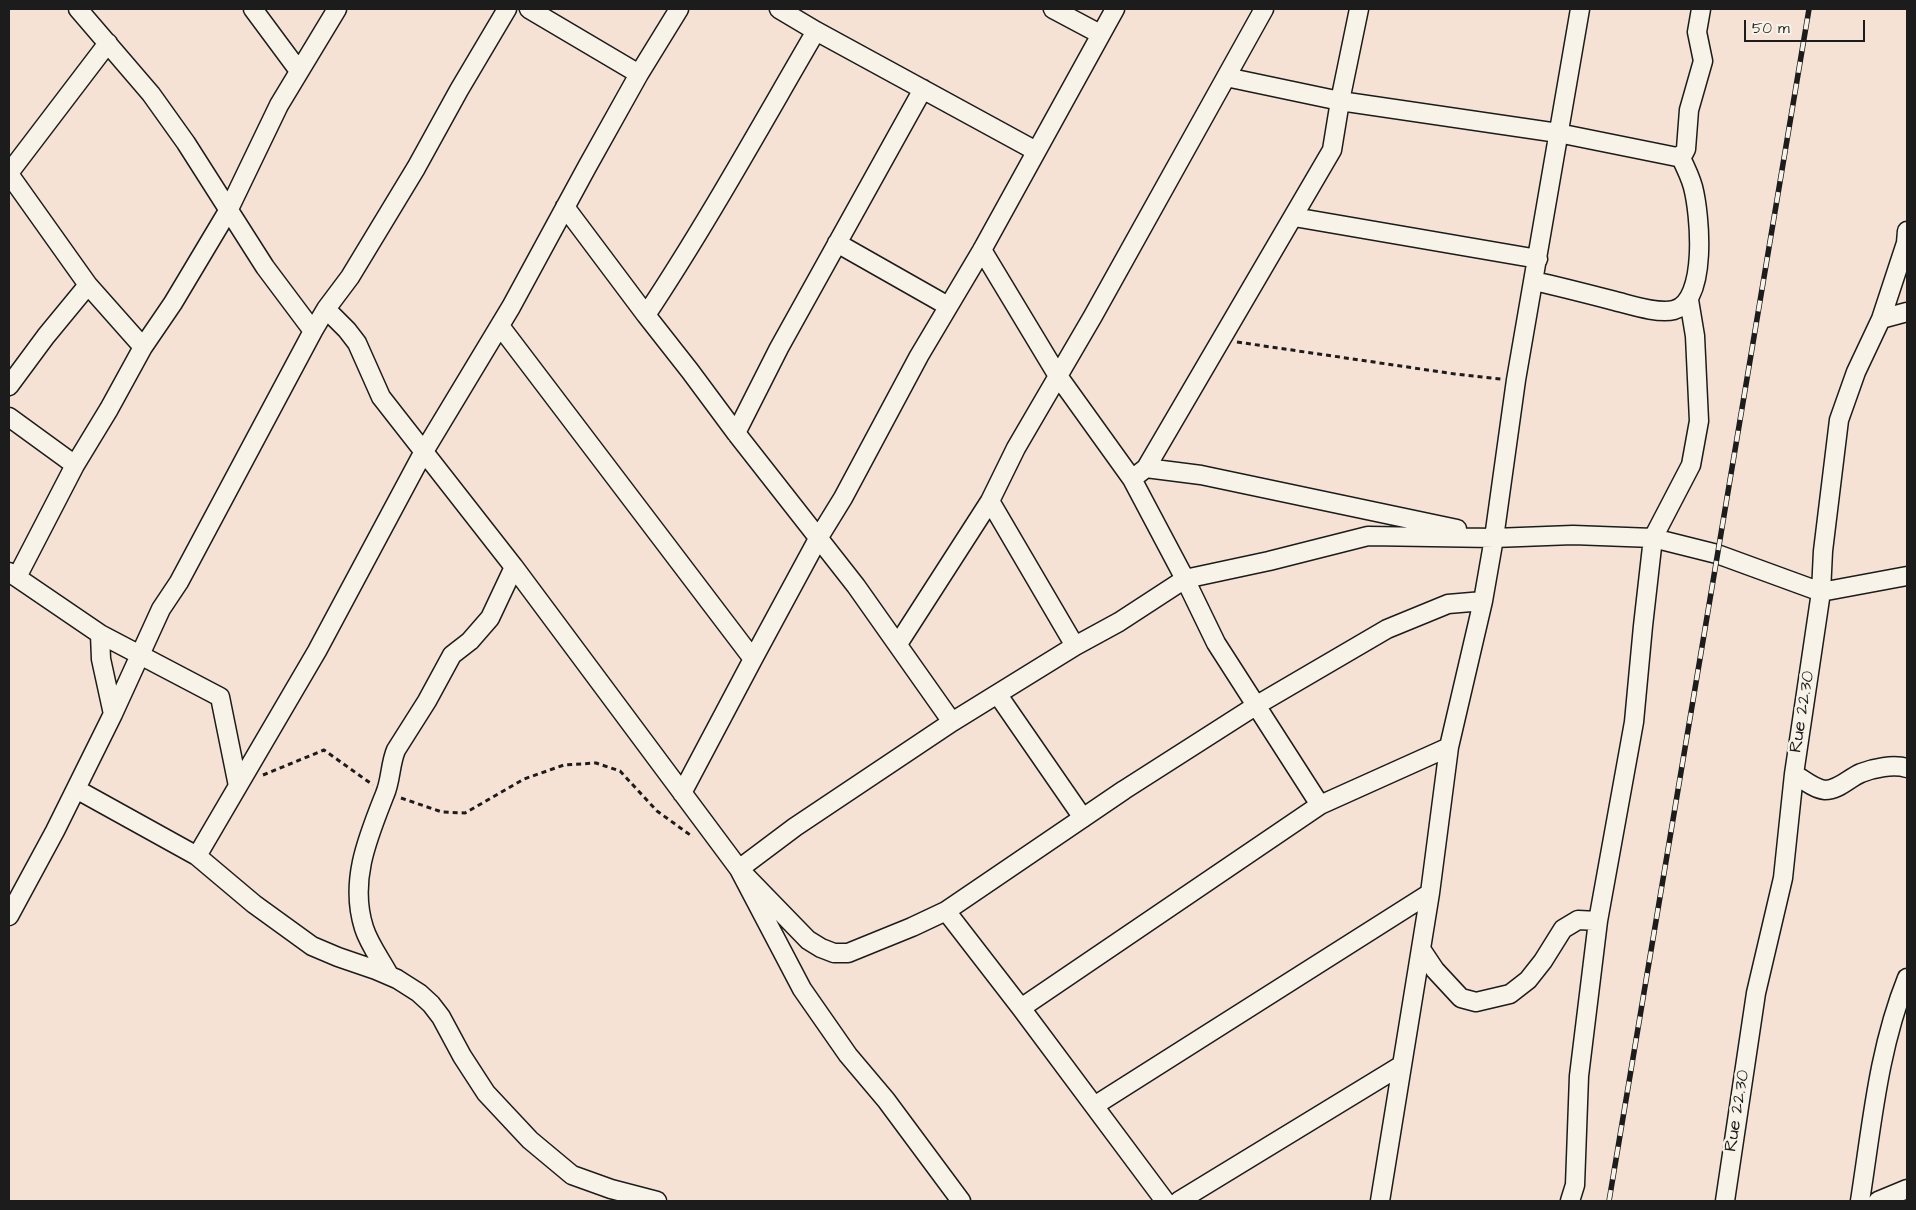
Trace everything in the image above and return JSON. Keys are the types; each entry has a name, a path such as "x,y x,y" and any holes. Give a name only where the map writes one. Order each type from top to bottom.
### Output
{"street":[{"path":"78,9 150,94 176,129 265,267 313,331"},
{"path":"254,9 299,71"},
{"path":"238,786 220,697 100,634 13,574 143,347 173,303 228,211 279,105 337,9"},
{"path":"9,916 76,789 141,656 161,609 179,582 313,331 326,308 350,277 416,168 507,9"},
{"path":"528,9 640,74"},
{"path":"197,856 317,651 423,453 500,326 640,74 679,9"},
{"path":"779,9 1036,151"},
{"path":"1054,9 1100,34"},
{"path":"682,794 819,537 843,498 919,356 982,250 1115,9"},
{"path":"898,644 990,501 1016,448 1264,9"},
{"path":"1132,480 1146,468 1332,150 1359,9"},
{"path":"1380,1201 1430,893 1449,747 1483,601 1494,538 1516,380 1580,9"},
{"path":"1226,77 1340,101 1558,133 1670,157 1680,156 1684,153 1688,141 1689,110 1703,61 1697,32 1701,9"},
{"path":"646,316 688,252 731,180 816,31"},
{"path":"108,43 9,174 88,286 143,347"},
{"path":"736,433 779,348 923,89"},
{"path":"1534,281 1650,309 1672,311 1681,308 1689,300 1699,269 1697,215 1693,187 1680,156"},
{"path":"565,207 736,433 819,537 898,644 952,722"},
{"path":"1294,217 1538,258"},
{"name":"Rue 22.30","path":"1725,1201 1756,993 1783,878 1794,774 1821,592 1839,420 1856,372 1881,319 1906,243 1907,231"},
{"path":"837,243 948,306"},
{"path":"982,250 1058,376 1132,480 1185,579 1216,643 1320,805"},
{"path":"9,386 46,336 88,286"},
{"path":"1570,1201 1575,1185 1579,1076 1598,921 1634,722 1654,538 1691,465 1699,421 1695,336 1689,300"},
{"path":"326,308 357,343 380,397 514,567 738,869 808,940 834,953 848,953 912,928 946,911 1083,818 1257,705 1387,629 1448,604 1483,601"},
{"path":"1881,319 1907,312"},
{"path":"500,326 753,658"},
{"path":"9,417 75,465"},
{"path":"1146,468 1211,477 1494,538"},
{"path":"990,501 1074,646"},
{"path":"738,869 795,827 952,722 1074,646 1119,622 1185,579 1368,536 1494,538 1573,535 1654,538 1717,554 1821,592 1907,577"},
{"path":"389,976 365,930 358,906 358,880 370,832 386,793 396,750 427,701 452,655 470,641 490,618 514,567"},
{"path":"100,634 101,659 113,714"},
{"path":"998,695 1083,818"},
{"path":"1021,1008 1320,805 1449,747"},
{"path":"1794,774 1818,788 1827,790 1839,786 1861,773 1885,767 1907,768"},
{"path":"76,789 197,856 254,904 312,946 389,976 419,993 441,1017 462,1056 486,1093 530,1140 572,1175 611,1189 657,1201"},
{"path":"738,869 802,990 848,1055 886,1100 961,1201"},
{"path":"1094,1106 1430,893"},
{"path":"946,911 1165,1201"},
{"path":"1421,949 1435,970 1462,998 1476,1002 1510,994 1528,980 1543,961 1563,929 1578,920 1598,921"},
{"path":"1860,1201 1879,1069 1896,1007 1907,978"},
{"path":"1179,1201 1402,1065"},
{"path":"1878,1201 1907,1189"}],"path":[{"path":"1221,339 1455,374 1516,380"},
{"path":"238,786 324,750 382,792 442,812 466,813 524,779 564,765 596,763 620,771 657,811 694,838"}],"railway":[{"path":"1609,1201 1809,9"}]}
